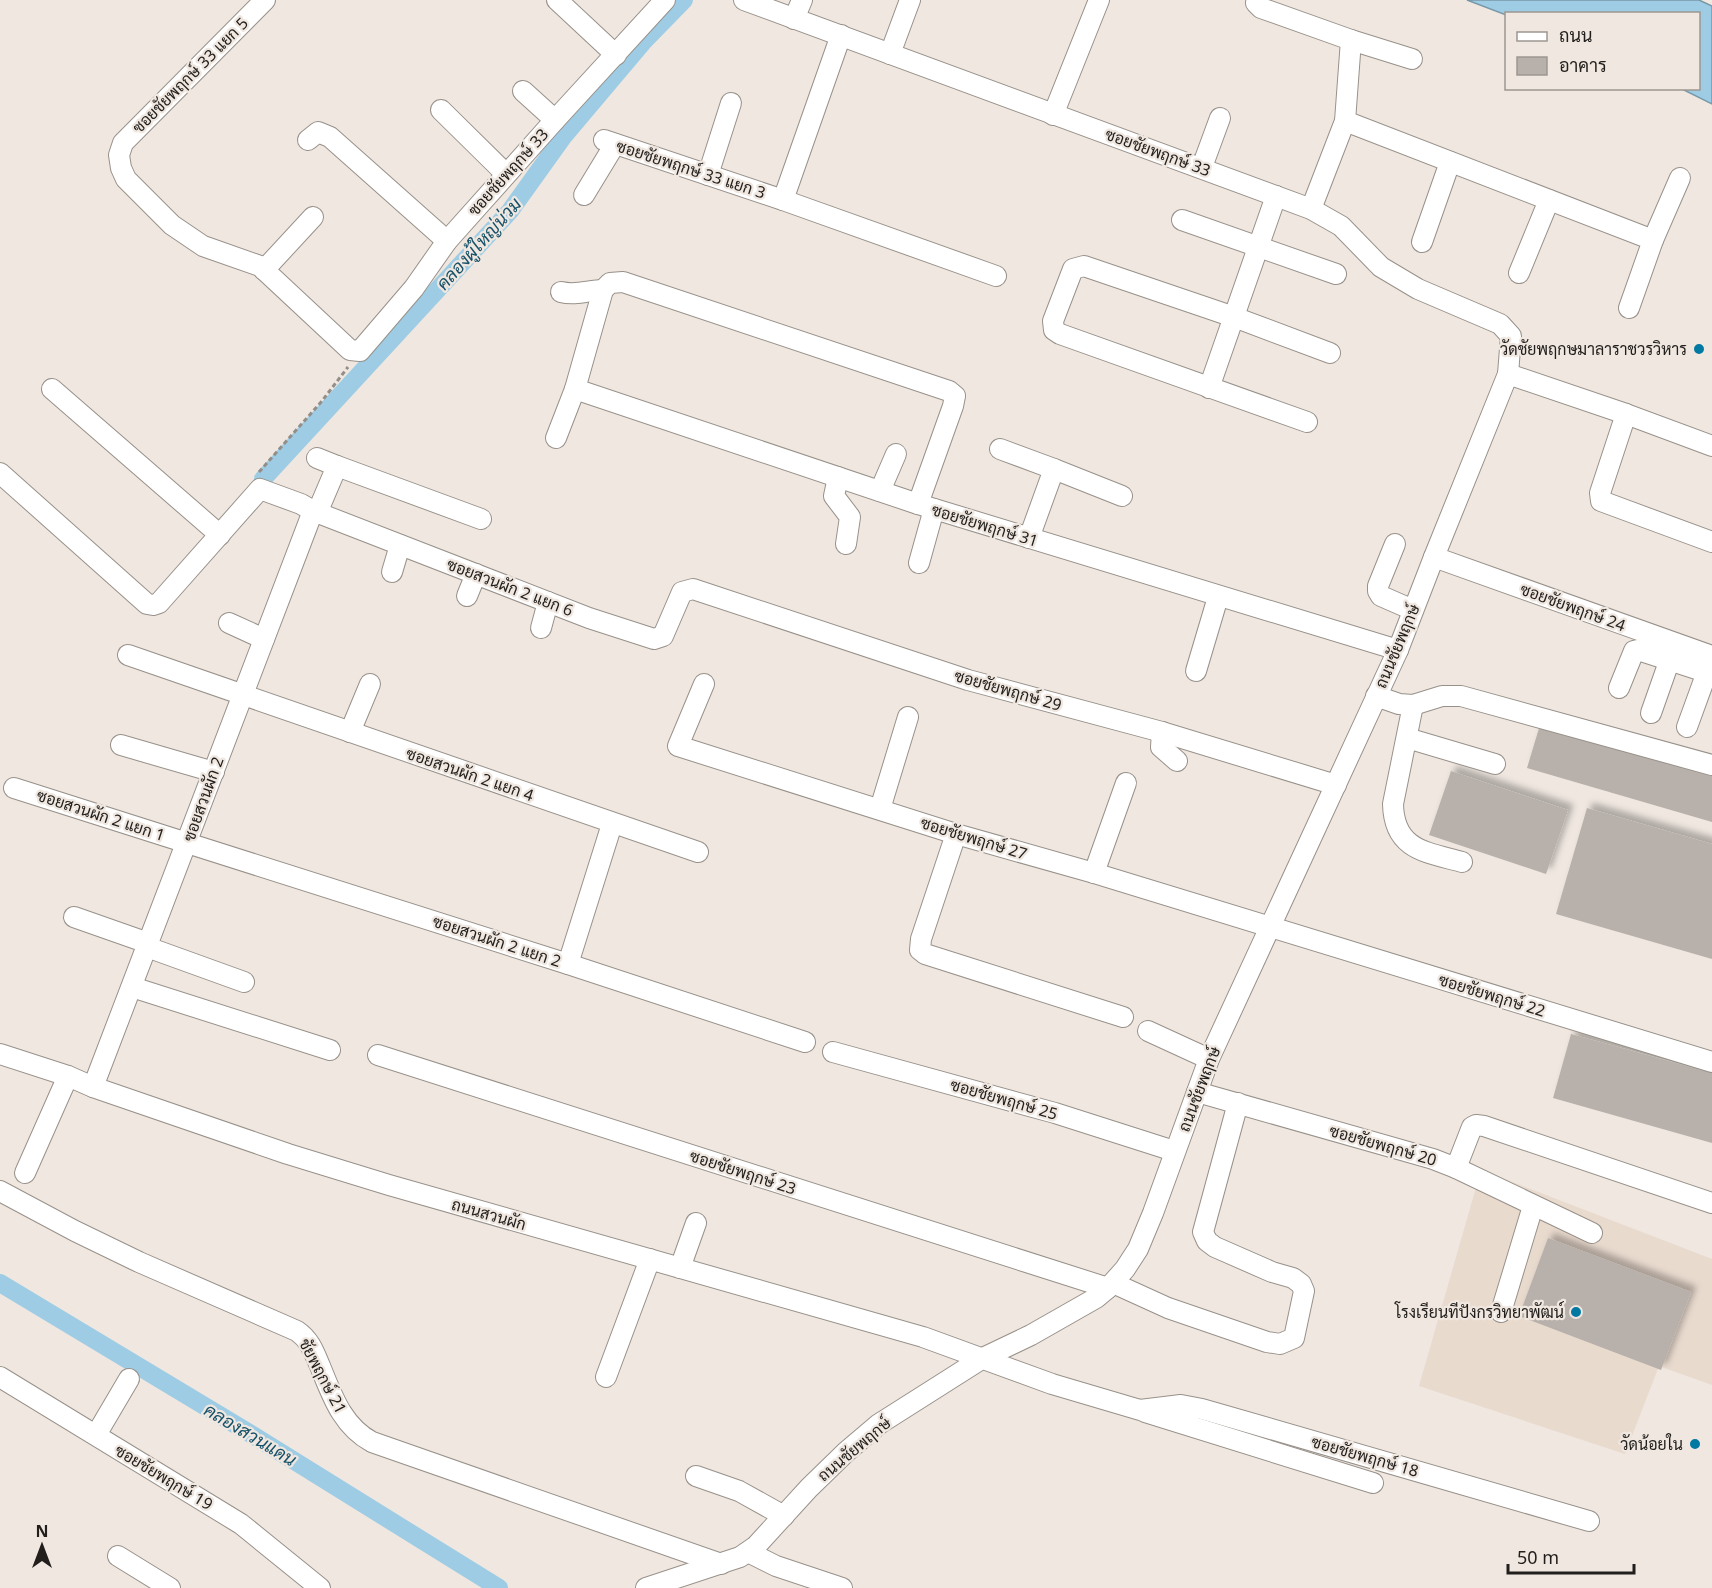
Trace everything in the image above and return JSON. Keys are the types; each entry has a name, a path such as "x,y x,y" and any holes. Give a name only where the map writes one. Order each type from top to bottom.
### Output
{"street":[{"name":"ซอยชัยพฤกษ์ 33 แยก 5","path":"265,0 123,143 119,155 121,168 126,179 186,236 203,246 248,260 264,270 350,350 360,351"},
{"path":"557,0 616,55"},
{"name":"ซอยชัยพฤกษ์ 33","path":"360,351 414,288 447,242 506,174 665,0"},
{"name":"ซอยชัยพฤกษ์ 33","path":"744,0 1311,209 1341,226 1381,267 1418,289 1500,324 1511,336 1508,374"},
{"path":"794,19 802,0"},
{"path":"890,54 910,0"},
{"path":"1053,115 1099,0"},
{"path":"1257,0 1256,3 1261,8 1412,59"},
{"name":"ซอยชัยพฤกษ์ 33 แยก 3","path":"584,195 610,142 783,200 841,35"},
{"path":"1311,209 1345,122 1352,40"},
{"path":"523,91 555,120"},
{"path":"708,175 731,103"},
{"path":"441,110 506,174"},
{"path":"1202,167 1220,118"},
{"path":"1345,122 1653,240"},
{"path":"308,140 318,132 330,137 447,242"},
{"path":"1422,242 1450,162"},
{"path":"1629,308 1653,240 1680,178"},
{"path":"1209,388 1276,196"},
{"path":"783,200 996,276"},
{"path":"1520,273 1549,200"},
{"path":"264,270 313,217"},
{"path":"1182,220 1336,274"},
{"path":"1307,422 1060,334 1054,330 1053,321 1073,269 1084,266 1234,317 1330,353"},
{"path":"556,438 575,389 603,290 610,282 623,282 949,391 955,396 926,507 919,563"},
{"path":"561,292 572,294 586,290 603,290"},
{"path":"1508,374 1712,446"},
{"name":"ถนนชัยพฤกษ์","path":"646,1588 740,1557 756,1546 816,1480 879,1424 983,1358 1031,1335 1096,1298 1111,1286 1138,1249 1209,1059 1398,650 1508,374"},
{"path":"52,388 220,535"},
{"name":"ซอยชัยพฤกษ์ 31","path":"575,389 926,507 1398,650"},
{"path":"1626,414 1600,493 1601,501 1712,542"},
{"path":"1000,449 1122,496"},
{"path":"880,491 896,454"},
{"path":"317,458 481,519"},
{"name":"ซอยสวนผัก 2","path":"93,1088 264,639 315,512 337,466"},
{"path":"1029,538 1054,469"},
{"path":"0,472 147,604 153,605 159,603 254,496"},
{"path":"838,477 834,496 848,512 851,521 846,544"},
{"name":"ซอยสวนผัก 2 แยก 6","path":"254,496 260,489 589,618 654,639 663,636 682,592"},
{"path":"1395,544 1378,591 1382,596 1413,610"},
{"path":"392,572 400,545"},
{"name":"ซอยชัยพฤกษ์ 24","path":"1434,557 1710,667"},
{"path":"466,596 476,574"},
{"name":"ซอยชัยพฤกษ์ 29","path":"682,592 693,589 968,680 1162,732 1336,785"},
{"path":"1196,671 1218,597"},
{"path":"541,628 548,602"},
{"path":"229,623 264,639"},
{"path":"1619,688 1634,651 1644,650 1670,659 1710,667 1687,727"},
{"name":"ซอยสวนผัก 2 แยก 4","path":"128,655 698,852"},
{"path":"1651,713 1670,659"},
{"path":"350,732 370,684"},
{"name":"ซอยชัยพฤกษ์ 27","path":"704,684 678,746 956,834 1095,873 1271,928"},
{"path":"1376,696 1400,704 1413,705 1442,696 1461,696 1712,765"},
{"path":"1413,705 1393,804 1393,815 1401,837 1410,846 1462,862"},
{"path":"880,809 908,717"},
{"path":"1162,732 1161,747 1177,761"},
{"path":"1407,738 1496,764"},
{"path":"122,745 214,772"},
{"path":"1095,873 1126,783"},
{"name":"ซอยสวนผัก 2 แยก 1","path":"14,788 187,843"},
{"path":"568,964 612,824"},
{"path":"956,834 921,939 920,950 925,954 1123,1017"},
{"name":"ซอยสวนผัก 2 แยก 2","path":"187,843 805,1042"},
{"path":"74,918 244,982"},
{"name":"ซอยชัยพฤกษ์ 22","path":"1271,928 1712,1062"},
{"path":"132,987 330,1050"},
{"path":"1148,1031 1209,1059"},
{"name":"ซอยชัยพฤกษ์ 25","path":"833,1052 1055,1113 1174,1151"},
{"name":"ถนนสวนผัก","path":"0,1054 288,1154 389,1185 923,1337 983,1358"},
{"name":"ซอยชัยพฤกษ์ 23","path":"378,1055 1111,1286 1267,1342 1280,1344 1294,1338 1304,1291 1301,1284 1293,1278 1272,1272 1215,1247 1207,1241 1203,1232 1238,1103"},
{"path":"25,1173 68,1076"},
{"name":"ซอยชัยพฤกษ์ 20","path":"1197,1092 1433,1159 1456,1168 1472,1127 1484,1126 1712,1203"},
{"path":"1456,1168 1592,1233"},
{"name":"ชัยพฤกษ์ 21","path":"0,1191 75,1232 297,1331 308,1340 335,1403 355,1431 372,1442 721,1564"},
{"path":"1501,1312 1533,1206"},
{"path":"680,1268 696,1223"},
{"path":"606,1377 650,1259"},
{"name":"ซอยชัยพฤกษ์ 18","path":"983,1358 1052,1384 1373,1483"},
{"name":"ซอยชัยพฤกษ์ 19","path":"0,1377 241,1524 320,1588"},
{"path":"96,1435 129,1379"},
{"name":"ซอยชัยพฤกษ์ 18","path":"1140,1410 1181,1405 1202,1409 1589,1521"},
{"path":"696,1476 739,1491 784,1516"},
{"path":"747,1552 776,1566 842,1588"},
{"path":"118,1556 170,1588"}],"path":[{"path":"254,496 254,477 322,400 360,351"}],"shaded area":[{"name":"โรงเรียนทีปังกรวิทยาพัฒน์","path":"1481,1170 1712,1259 1712,1385 1659,1366 1625,1454 1419,1386"}],"water":[{"path":"1467,0 1699,0 1712,6 1712,104 1684,90 1700,90 1700,12 1505,12 1505,15"}],"building":[{"path":"1540,725 1712,776 1712,822 1527,768"},
{"path":"1451,771 1568,810 1546,874 1429,835"},
{"path":"1587,808 1712,844 1712,959 1556,914"},
{"path":"1571,1034 1712,1073 1712,1143 1553,1098"},
{"path":"1548,1238 1691,1292 1661,1370 1519,1316"}],"waterway":[{"name":"คลองผู้ใหญ่น่วม","path":"263,479 510,211 563,137 644,41 684,0"},
{"name":"คลองสวนแดน","path":"0,1283 246,1431 499,1588"}],"place":[{"name":"วัดชัยพฤกษมาลาราชวรวิหาร","path":"1699,349"},
{"name":"โรงเรียนทีปังกรวิทยาพัฒน์","path":"1576,1312"},
{"name":"วัดน้อยใน","path":"1695,1444"}]}
